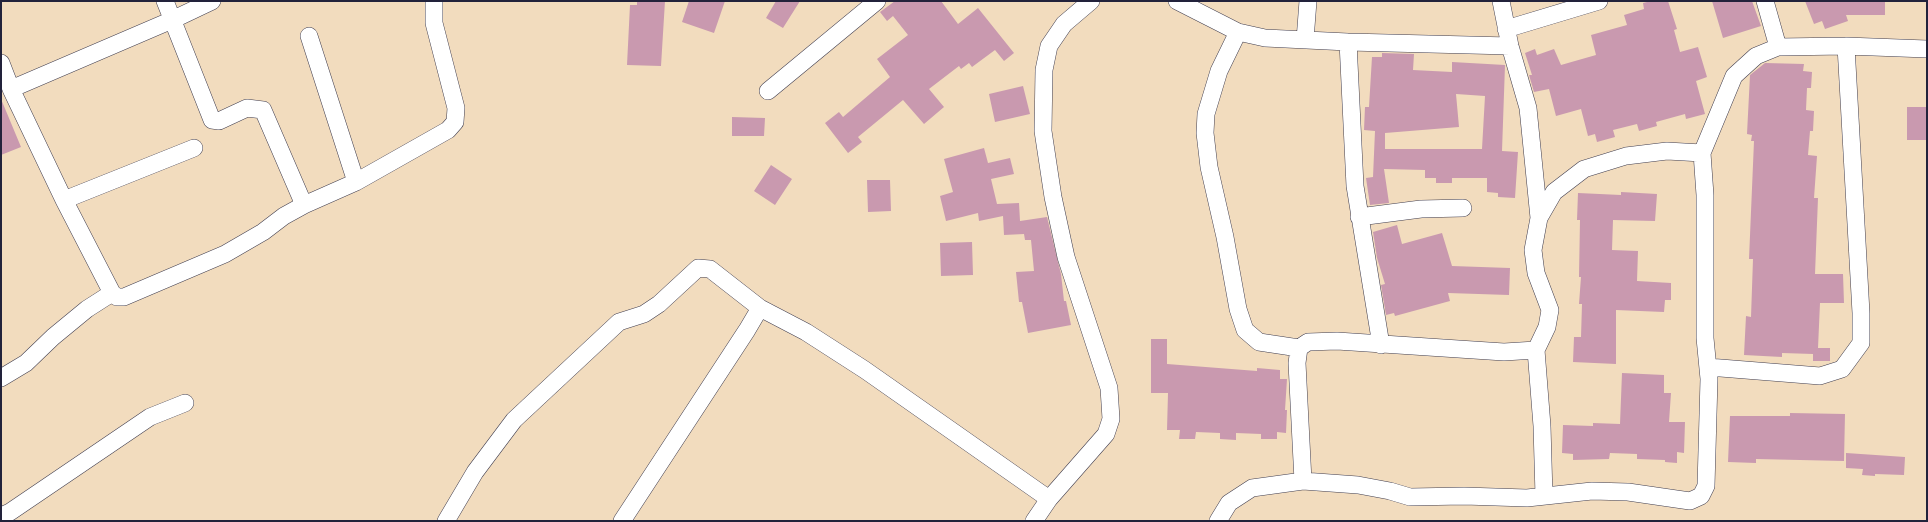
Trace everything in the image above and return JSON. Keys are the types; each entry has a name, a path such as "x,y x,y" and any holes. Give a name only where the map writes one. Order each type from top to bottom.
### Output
{"street":[{"path":"165,1 212,120 219,121 247,108 263,110 304,205"},
{"path":"11,89 172,20 212,1"},
{"path":"1,63 11,89 64,200 112,293 117,297 124,297 225,254 263,232 284,216 304,205 356,182 448,130 455,122 456,108 434,23 434,1"},
{"path":"768,91 877,1"},
{"path":"1034,521 1048,499 1106,434 1111,419 1109,388 1066,257 1053,197 1043,131 1044,70 1049,46 1064,24 1091,1"},
{"path":"1177,1 1238,32 1265,38 1348,42 1510,46"},
{"path":"1305,40 1308,1"},
{"path":"1501,1 1510,46 1528,108 1539,218 1533,250 1536,273 1550,310 1547,327 1536,350 1542,426 1544,496"},
{"path":"1506,29 1599,1"},
{"path":"1765,1 1778,46"},
{"path":"1238,32 1219,71 1206,114 1205,133 1209,167 1225,237 1238,308 1245,330 1259,342 1299,348 1308,342 1338,341 1504,352 1536,350"},
{"path":"309,36 356,182"},
{"path":"1348,42 1355,186 1381,345"},
{"path":"1218,521 1229,503 1252,488 1303,481 1358,485 1390,491 1410,497 1464,496 1511,498 1592,491 1628,492 1690,501 1701,496 1706,486 1708,447 1708,367 1705,338 1705,195 1702,153 1734,76 1756,56 1778,46 1846,46 1927,49"},
{"path":"1708,367 1820,376 1842,369 1860,343 1861,313 1846,46"},
{"path":"64,200 194,148"},
{"path":"1539,218 1554,192 1584,169 1626,156 1667,152 1702,153"},
{"path":"1359,217 1421,209 1463,208"},
{"path":"450,520 475,472 514,420 619,322 644,314 659,304 698,268 710,269 760,308 800,329 865,370 1048,499"},
{"path":"1,378 26,363 53,337 87,309 112,293"},
{"path":"622,521 760,308"},
{"path":"1299,348 1297,362 1303,481"},
{"path":"1,516 10,512 150,417 185,403"}],"building":[{"path":"637,1 665,1 661,66 627,65 630,5 637,5"},
{"path":"689,1 725,1 714,33 682,22"},
{"path":"776,1 800,1 783,28 766,18"},
{"path":"895,1 941,1 958,24 978,8 1014,53 1004,61 995,50 972,67 969,63 961,69 959,66 929,89 944,107 924,124 903,100 858,137 862,142 848,153 825,123 839,112 843,117 890,77 877,59 908,35 893,16 887,21 880,12"},
{"path":"1651,1 1668,1 1677,29 1674,30 1680,52 1698,47 1707,77 1696,81 1705,114 1686,119 1685,114 1656,122 1657,126 1639,131 1637,124 1613,130 1615,137 1597,142 1595,134 1588,136 1581,109 1556,116 1549,89 1534,92 1529,75 1532,75 1525,53 1535,49 1537,55 1554,49 1561,65 1596,55 1591,35 1627,25 1624,15 1644,9 1643,3"},
{"path":"1712,1 1752,1 1761,26 1723,38"},
{"path":"1805,1 1885,1 1885,15 1846,15 1848,21 1825,29 1822,21 1814,24"},
{"path":"1382,53 1414,54 1413,70 1452,72 1452,62 1505,65 1502,151 1518,152 1515,198 1498,197 1498,193 1487,192 1487,178 1452,178 1452,183 1436,183 1436,178 1425,178 1425,170 1384,169 1389,203 1370,205 1366,178 1373,177 1375,131 1364,130 1365,107 1369,107 1372,57 1382,57","holes":["1456,94 1485,96 1482,149 1385,149 1385,133 1459,127"]},
{"path":"1765,63 1804,64 1803,71 1812,72 1811,88 1807,88 1806,110 1814,111 1813,131 1810,131 1808,155 1817,156 1814,198 1818,198 1815,274 1843,274 1844,303 1820,303 1818,348 1830,348 1830,361 1813,361 1813,354 1782,353 1782,357 1744,355 1746,316 1751,317 1753,259 1749,259 1754,141 1751,141 1752,135 1747,134 1750,75"},
{"path":"1023,86 1030,114 995,122 989,94"},
{"path":"1,99 21,147 1,155"},
{"path":"1907,107 1927,107 1927,140 1907,140"},
{"path":"732,117 765,118 764,136 732,136"},
{"path":"984,148 988,163 1010,158 1014,174 991,179 997,204 1019,203 1020,221 1047,217 1061,274 1064,301 1066,301 1071,325 1028,333 1022,302 1019,302 1016,272 1034,271 1031,240 1025,240 1024,234 1004,235 1003,216 979,221 978,213 946,221 940,196 953,192 944,159"},
{"path":"771,165 792,179 775,205 754,191"},
{"path":"867,180 890,180 891,211 868,212"},
{"path":"1621,192 1657,194 1655,221 1613,220 1612,250 1638,251 1637,281 1671,283 1671,300 1665,300 1664,312 1616,310 1616,364 1573,362 1574,337 1581,337 1582,304 1579,304 1581,277 1579,277 1580,220 1577,220 1578,193 1621,195"},
{"path":"1397,225 1402,244 1442,233 1452,266 1510,268 1509,295 1448,293 1450,301 1395,316 1394,313 1386,315 1381,285 1385,284 1377,258 1373,232"},
{"path":"972,242 973,275 941,276 940,243"},
{"path":"1151,339 1167,339 1167,364 1257,371 1257,368 1280,370 1280,379 1287,379 1285,410 1287,410 1286,433 1277,432 1277,439 1261,439 1261,434 1236,433 1236,440 1220,439 1220,433 1196,432 1195,439 1179,439 1180,430 1167,430 1168,393 1151,393"},
{"path":"1622,373 1664,375 1664,393 1671,393 1669,422 1685,422 1684,453 1677,452 1677,463 1665,462 1665,460 1637,459 1637,454 1610,453 1609,459 1573,460 1573,454 1562,453 1563,425 1593,426 1593,423 1620,424"},
{"path":"1790,413 1845,414 1844,461 1756,459 1756,463 1728,462 1730,416 1790,416"},
{"path":"1846,453 1905,457 1904,475 1862,475 1863,469 1846,468"}]}
